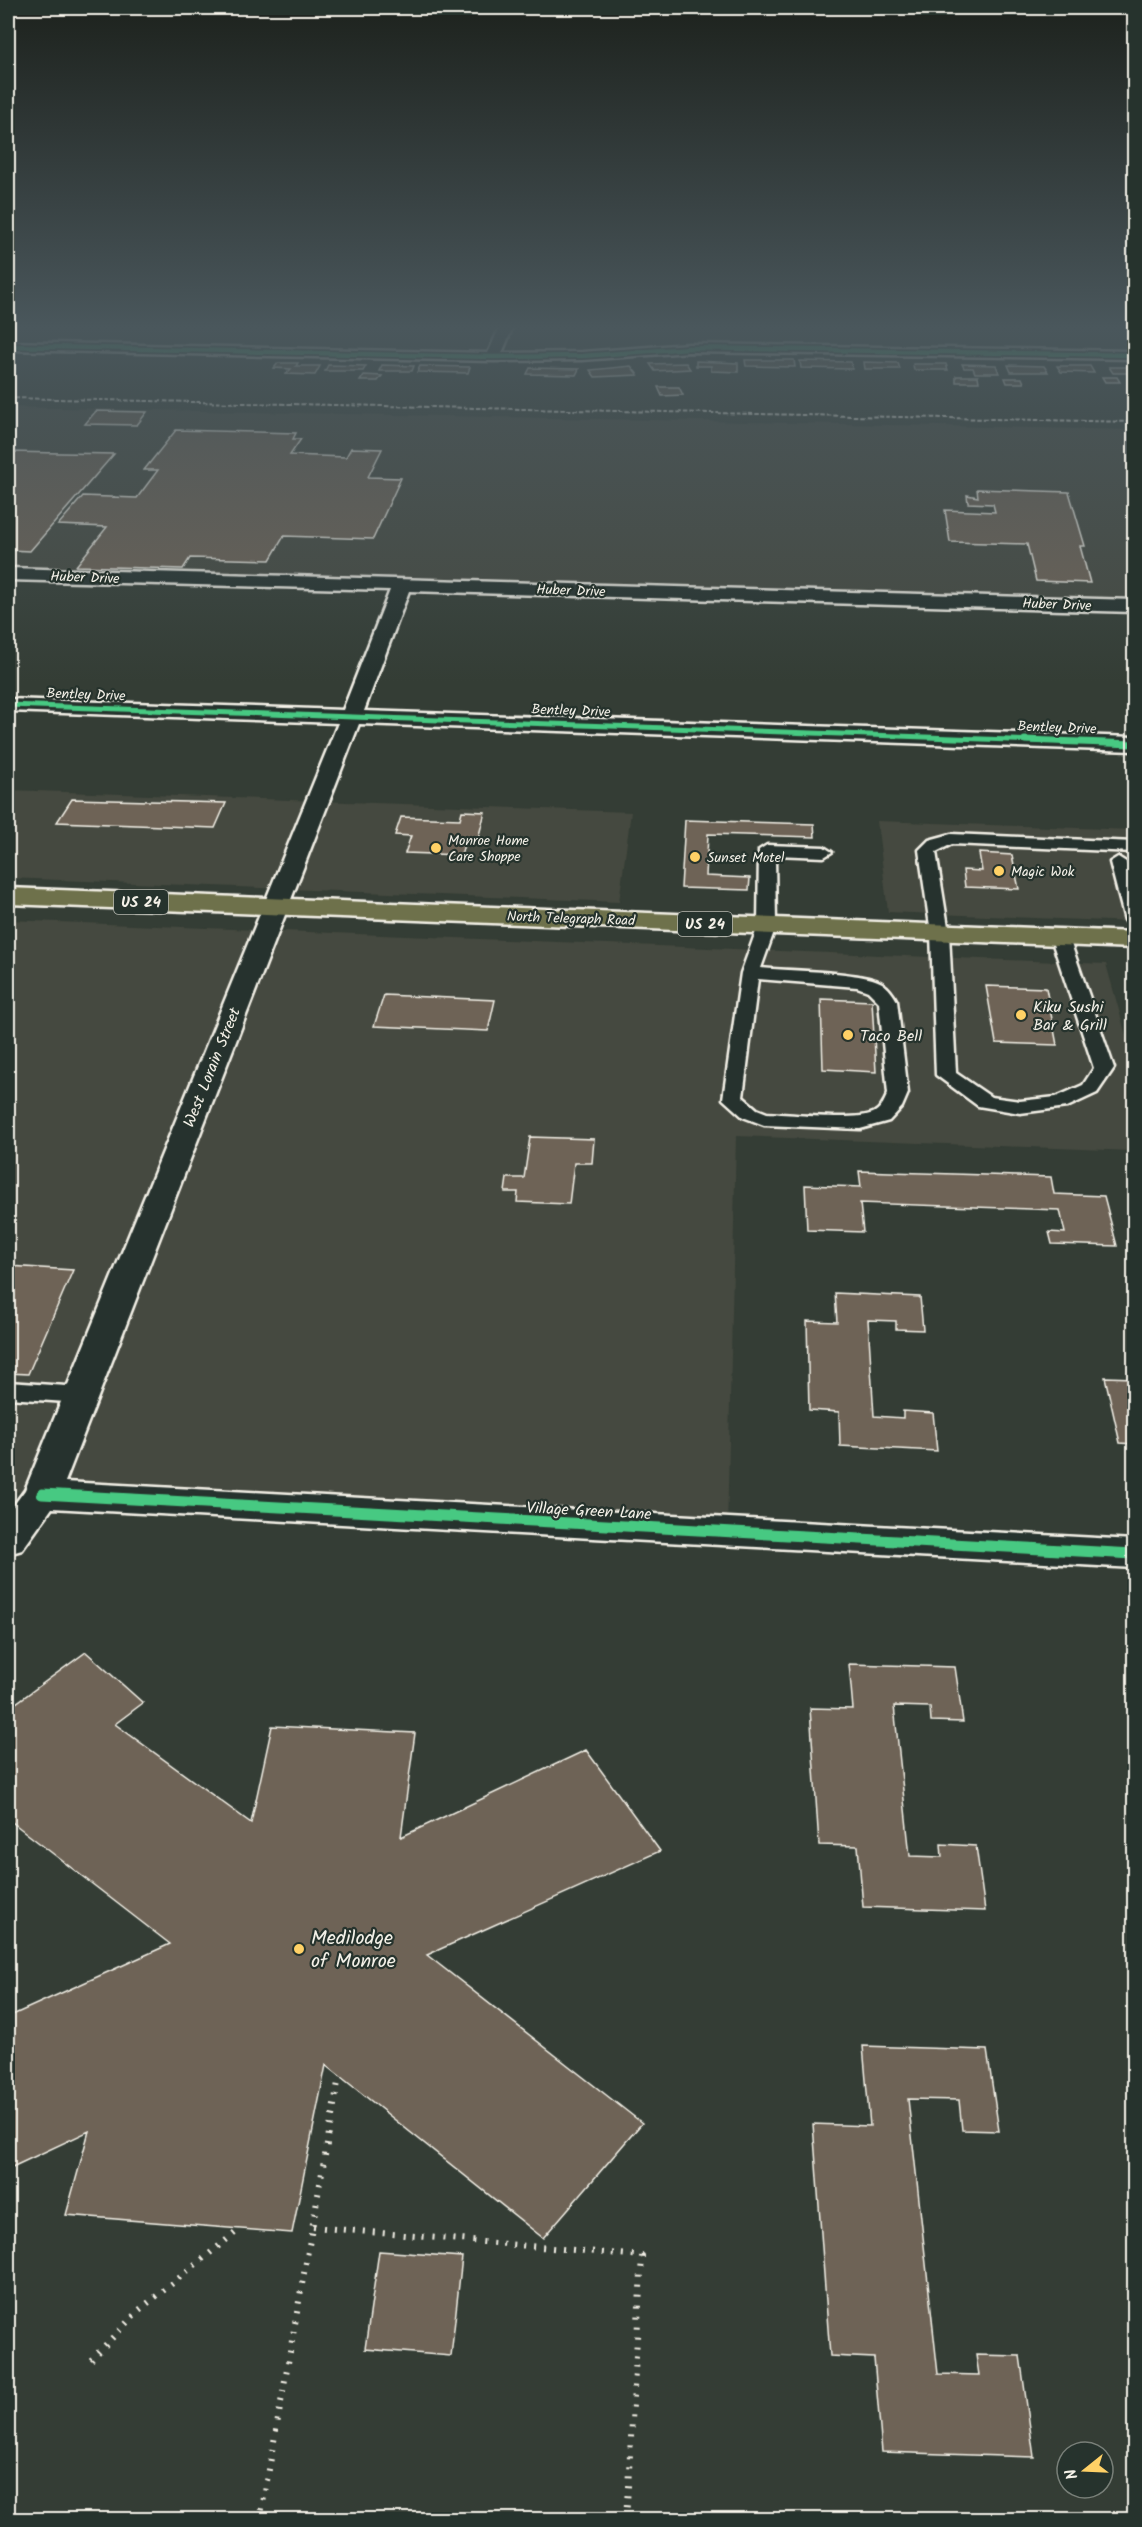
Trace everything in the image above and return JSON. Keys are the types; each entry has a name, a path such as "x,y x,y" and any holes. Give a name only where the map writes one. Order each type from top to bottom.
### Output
{"main road":[{"name":"North Telegraph Road","path":"8,896 1134,940"}],"street":[{"name":"Huber Drive","path":"8,574 1134,606"},
{"name":"West Lorain Street","path":"8,1540 42,1494 353,716 401,586"},
{"name":"Bentley Drive","path":"8,705 1134,744"},
{"name":"Village Green Lane","path":"42,1494 1134,1554"}],"lane":[{"path":"1060,938 1104,1068 1090,1089 1060,1103 1020,1107 984,1102 946,1075 940,933 927,850 935,844 951,839 1134,847"},
{"path":"750,973 859,982 875,987 888,1001 898,1093 892,1107 882,1117 860,1123 764,1119 750,1113 733,1099 750,973 766,926 767,850 824,852"},
{"path":"1118,862 1133,909"},
{"path":"8,1390 81,1395"}],"path":[{"path":"260,2520 339,2077"},
{"path":"313,2227 642,2256 626,2520"},
{"path":"91,2360 138,2310 240,2229"}],"shaded area":[{"path":"8,447 1134,447 1134,606 8,574"},
{"path":"8,790 631,812 619,902 8,878"},
{"path":"877,821 1134,830 1134,922 888,912"},
{"path":"8,920 1106,964 1134,1064 1134,1151 736,1136 727,1531 8,1491"}],"building":[{"path":"162,447 296,447 290,455 346,457 351,448 382,449 368,477 401,478 373,539 284,536 270,560 190,558 183,569 76,566 107,527 58,525 83,496 137,498 158,470 144,470"},
{"path":"8,452 114,454 30,551 8,550"},
{"path":"977,489 1069,492 1085,546 1080,546 1090,583 1036,581 1027,544 950,542 945,510 995,512 993,504 968,503 967,495 978,497"},
{"path":"72,799 226,803 215,828 57,822"},
{"path":"462,811 485,812 478,839 466,838 461,855 405,853 411,836 395,835 401,817 460,819"},
{"name":"Sunset Motel","path":"685,820 814,824 815,837 708,834 706,876 750,878 749,890 681,888"},
{"name":"Magic Wok","path":"979,853 1012,855 1019,889 965,887 963,870 982,871"},
{"name":"Kiku Sushi Bar & Grill","path":"986,986 1046,988 1057,1045 996,1043"},
{"path":"384,995 495,1000 488,1031 374,1026"},
{"name":"Taco Bell","path":"821,999 872,1001 876,1072 823,1069"},
{"path":"530,1137 594,1139 592,1163 574,1163 569,1204 517,1202 518,1192 505,1192 507,1178 524,1178"},
{"path":"859,1171 1051,1177 1054,1194 1104,1196 1117,1246 1052,1244 1049,1232 1065,1233 1060,1210 860,1203 863,1232 807,1230 805,1185 861,1187"},
{"path":"8,1266 73,1270 28,1374 8,1373"},
{"path":"835,1293 920,1297 923,1330 896,1329 896,1321 868,1320 874,1416 903,1418 903,1411 933,1413 937,1451 840,1446 839,1412 809,1410 807,1321 837,1322"},
{"path":"1105,1377 1134,1378 1134,1444 1120,1443"},
{"name":"Medilodge of Monroe","path":"86,1652 143,1703 115,1724 251,1823 272,1726 415,1733 401,1837 586,1750 660,1851 427,1955 642,2123 543,2238 326,2065 292,2233 66,2215 89,2131 8,2169 8,2017 170,1944 8,1819 8,1709"},
{"path":"849,1664 955,1667 963,1722 931,1721 930,1707 894,1706 910,1856 942,1857 941,1844 976,1846 985,1911 863,1907 858,1846 819,1845 810,1708 853,1709"},
{"path":"863,2046 987,2050 999,2131 962,2130 959,2100 908,2099 938,2374 979,2375 976,2355 1020,2356 1034,2457 882,2452 874,2358 830,2356 813,2124 870,2126"},
{"path":"379,2251 462,2257 451,2356 365,2349"}],"cycle path":[{"path":"8,705 1134,744"},
{"path":"42,1494 1134,1554"}],"place":[{"name":"Monroe Home Care Shoppe","path":"436,848"},
{"name":"Sunset Motel","path":"695,857"},
{"name":"Magic Wok","path":"999,871"},
{"name":"Kiku Sushi Bar & Grill","path":"1021,1015"},
{"name":"Taco Bell","path":"848,1035"},
{"name":"Medilodge of Monroe","path":"299,1949"}]}
